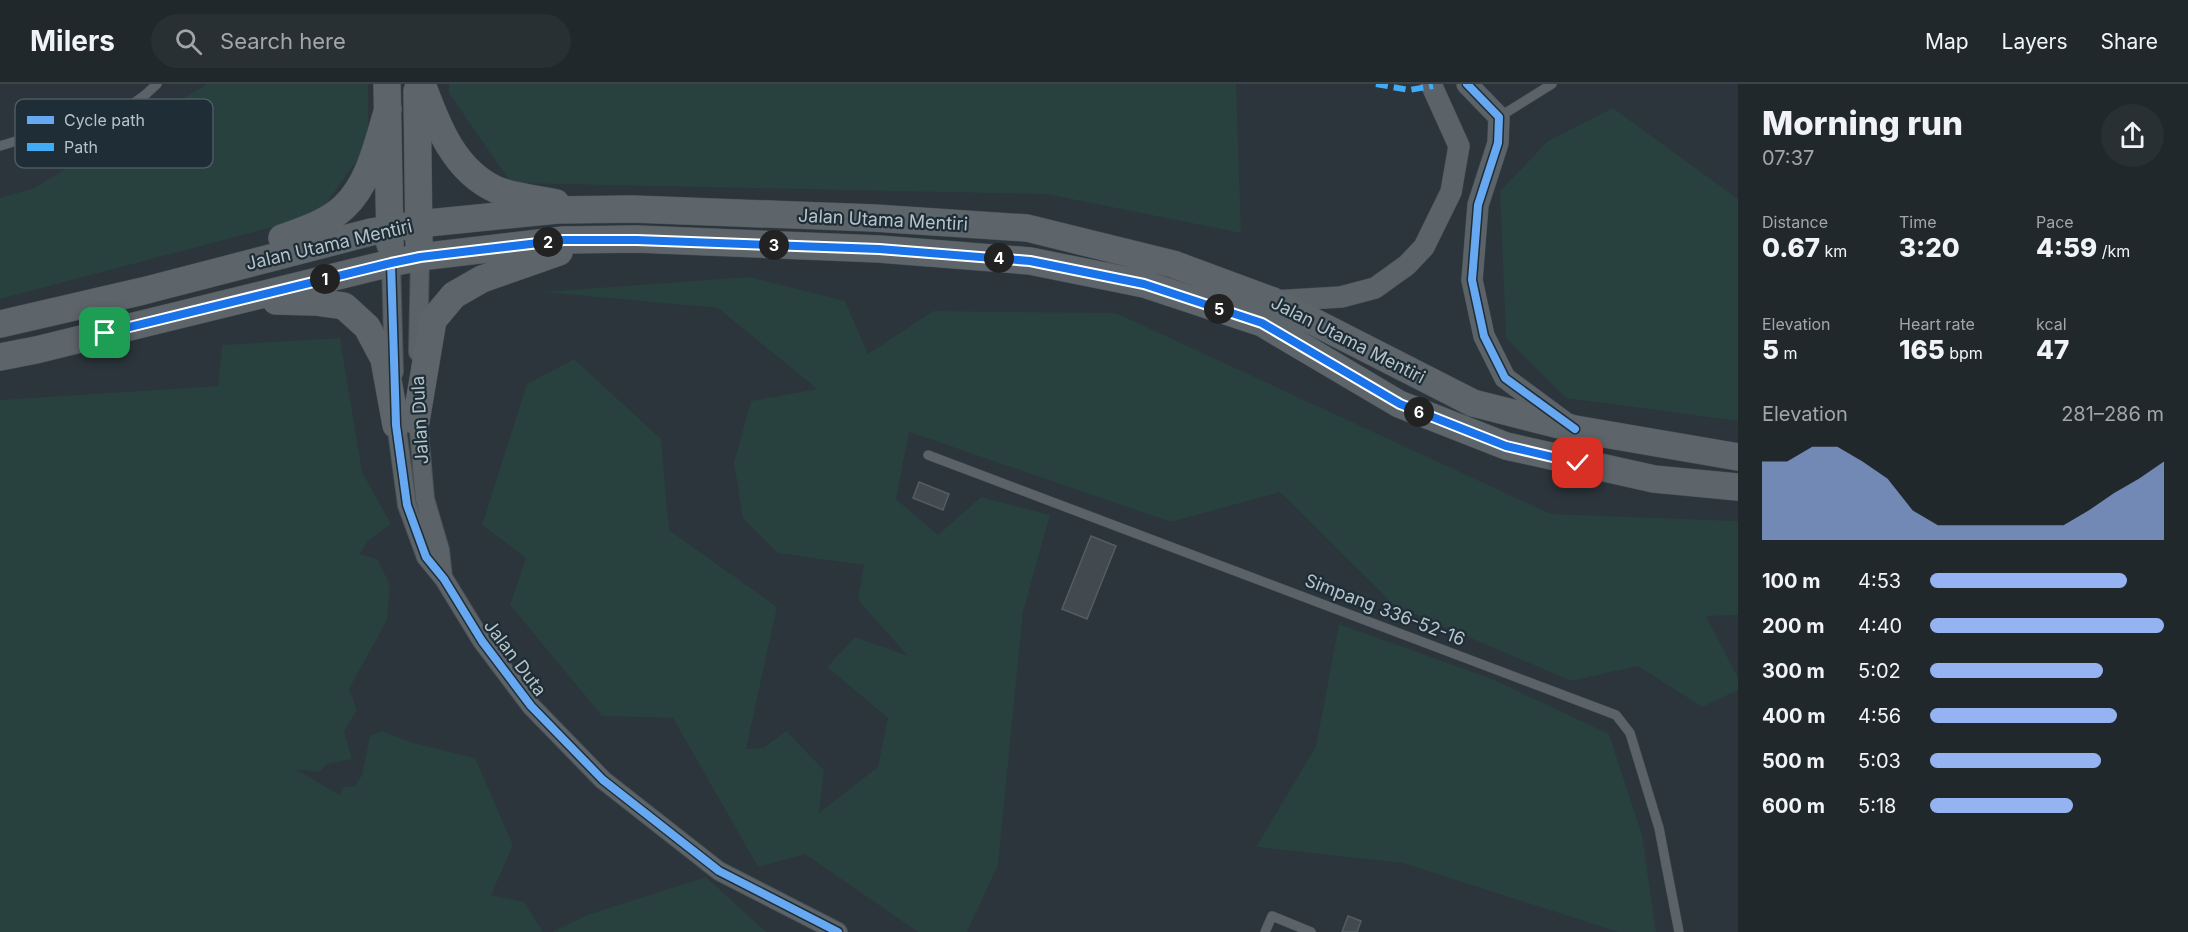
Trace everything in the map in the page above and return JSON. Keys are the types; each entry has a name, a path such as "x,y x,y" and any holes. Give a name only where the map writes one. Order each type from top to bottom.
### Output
{"main road":[{"path":"416,84 420,257"},
{"path":"422,84 435,121 449,148 472,174 498,190 588,210"},
{"path":"387,97 391,263"},
{"path":"38,316 140,279 315,226 345,207 362,184 373,156 387,97"},
{"name":"Jalan Utama Mentiri","path":"0,324 143,291 294,250 390,228 557,210 633,209 874,218 1026,228 1173,264 1273,301 1473,403 1575,429 1738,457"},
{"name":"Jalan Utama Mentiri","path":"0,357 420,257 564,240 637,240 879,249 1030,261 1144,284 1262,323 1400,404 1506,446 1654,479 1738,487"},
{"path":"406,423 433,320 454,295 483,279 594,240"},
{"path":"240,300 315,302 344,306 367,327 384,359 406,423"}],"street":[{"path":"1273,301 1341,297 1375,288 1407,265 1424,247 1451,192 1459,146 1431,84"},
{"path":"1467,84 1498,117 1498,143 1478,205 1472,280 1484,336 1505,378 1575,429"},
{"name":"Jalan Dula","path":"420,257 406,423 440,550 444,579"},
{"path":"391,263 406,423"},
{"name":"Jalan Duta","path":"444,579 482,641 531,706 603,780 719,871 838,932"}],"lane":[{"path":"139,99 157,84"},
{"path":"1498,117 1552,84"},
{"path":"0,146 15,141"},
{"name":"Simpang 336-52-16","path":"928,455 1616,715 1630,733 1659,828 1679,932"},
{"path":"1265,932 1272,916 1311,932"}],"green space":[{"path":"207,84 368,84 368,145 318,215 0,299 0,198 34,188 67,168 213,168 213,99 182,99"},
{"path":"449,84 1236,84 1241,233 1046,194 511,183 449,93"},
{"path":"1613,108 1738,199 1738,421 1566,398 1506,338 1500,191 1548,141"},
{"path":"749,277 845,301 868,354 933,311 1116,313 1551,514 1738,521 1738,615 1706,616 1738,678 1738,690 1702,707 1638,666 1571,681 1394,605 1280,492 1171,522 909,432 896,499 938,535 981,497 1050,515 1023,612 998,865 967,932 918,932 805,854 758,867 673,718 602,716 510,605 526,558 482,525 527,384 574,359 661,439 669,530 777,607 746,749 763,748 786,731 824,770 819,813 878,767 888,718 827,667 855,637 908,656 858,600 864,565 778,553 743,518 734,463 751,401 817,389 718,308 542,292"},
{"path":"340,338 362,472 391,524 368,541 360,554 377,559 390,585 387,620 349,689 357,710 344,731 352,759 327,764 319,772 295,769 340,795 343,787 355,786 362,775 370,736 382,731 410,742 475,758 513,845 491,895 524,902 543,932 0,932 0,400 218,386 222,345"},
{"path":"1339,624 1492,679 1609,734 1642,835 1656,932 1618,932 1403,863 1256,847 1316,746"},
{"path":"706,877 766,932 552,932 587,915"}],"building":[{"path":"919,482 949,494 943,510 913,498"},
{"path":"1091,536 1116,546 1087,619 1062,609"},
{"path":"1348,916 1361,921 1357,932 1342,932"}],"marked path":[{"path":"1376,84 1409,90 1433,86"}],"cycle path":[{"path":"1467,84 1499,117 1498,143 1478,205 1472,280 1484,336 1505,378 1575,429"},
{"path":"391,263 396,425 407,505 426,557 444,579 482,641 531,706 603,780 719,871 838,932"}],"route":[{"path":"105,333 420,257 564,240 637,240 879,249 1030,261 1144,284 1262,323 1400,404 1506,446 1578,463"}]}
